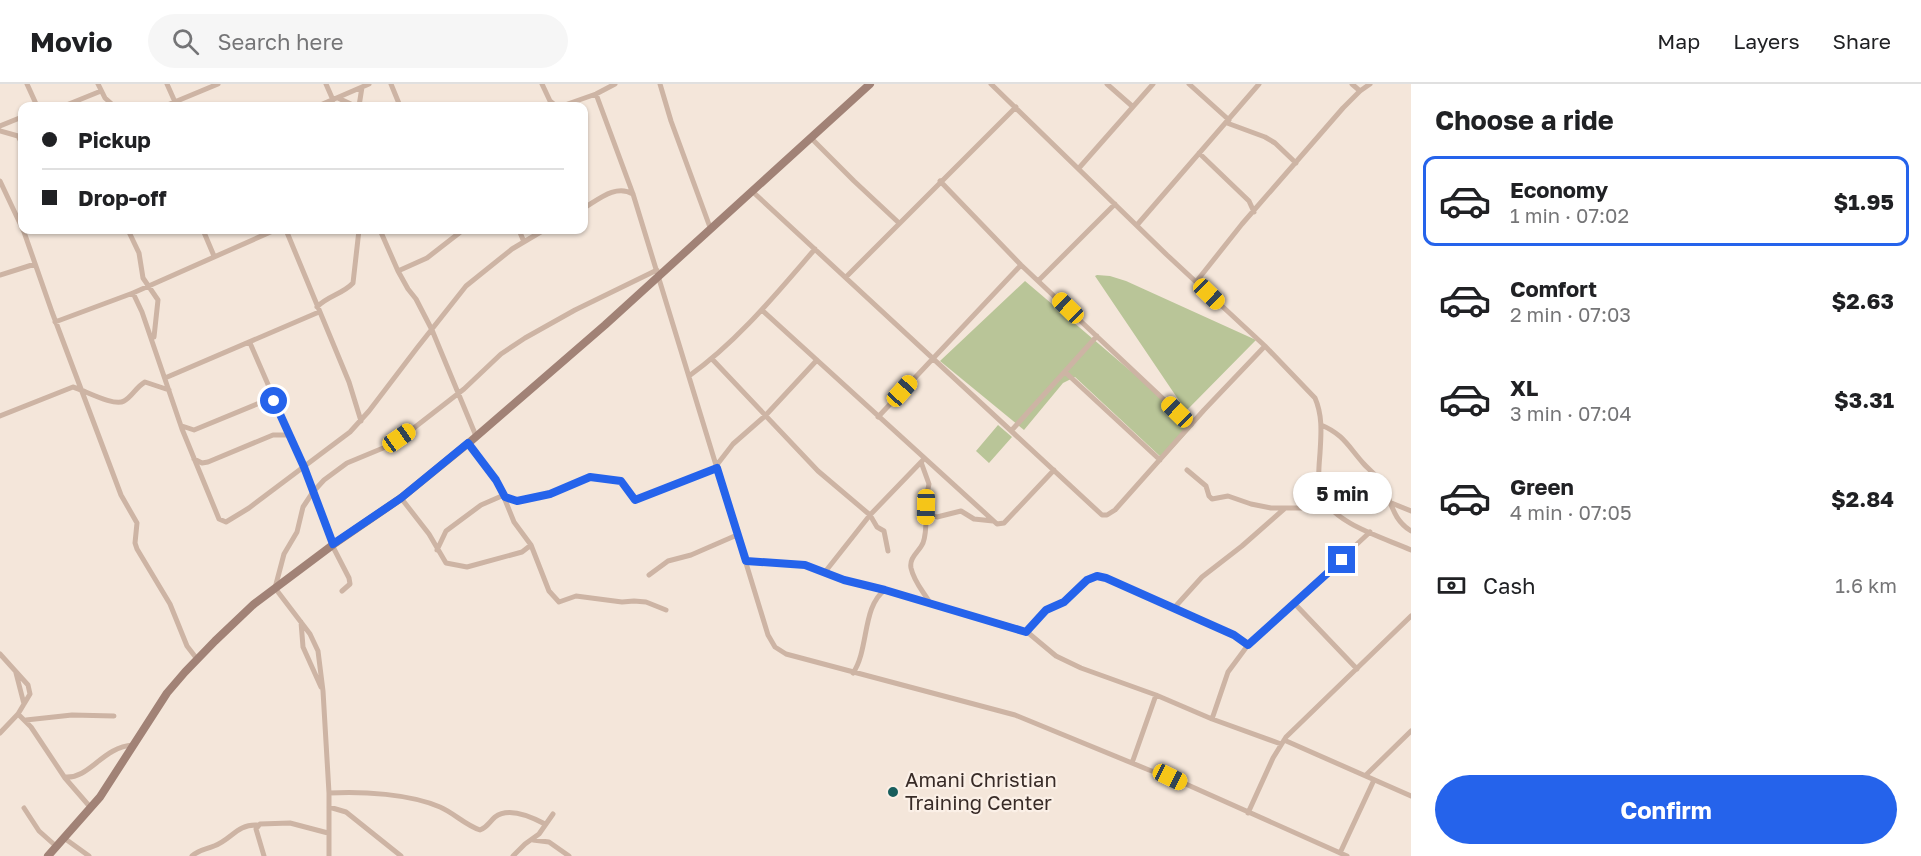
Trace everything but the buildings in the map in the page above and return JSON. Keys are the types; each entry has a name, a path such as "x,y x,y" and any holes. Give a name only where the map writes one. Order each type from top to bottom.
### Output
{"street":[{"path":"27,84 35,102"},
{"path":"98,84 111,102"},
{"path":"167,84 175,102 218,84"},
{"path":"326,84 335,99 344,102"},
{"path":"328,102 369,84"},
{"path":"391,84 398,102"},
{"path":"542,84 549,102"},
{"path":"573,102 615,84"},
{"path":"660,84 671,121 711,230"},
{"path":"48,856 91,808 117,772 167,693 197,658 254,604 333,544 401,498 477,436 605,325 658,273 711,230 870,84"},
{"path":"1107,84 1132,106"},
{"path":"1080,168 1153,84"},
{"path":"1189,84 1228,121 1275,143 1296,163"},
{"path":"1137,225 1259,84"},
{"path":"1352,84 1360,91"},
{"path":"1196,282 1296,163 1360,91 1370,84"},
{"path":"993,85 1265,346 1316,399 1321,425 1318,475 1323,496 1332,509 1342,519 1411,550"},
{"path":"358,102 362,87"},
{"path":"75,102 101,91"},
{"path":"596,94 633,194 768,635 779,651 852,673 1015,715 1170,777 1347,856"},
{"path":"846,277 1016,107"},
{"path":"0,126 18,119"},
{"path":"0,131 18,136"},
{"path":"811,138 899,223"},
{"path":"1199,153 1249,201 1254,212"},
{"path":"0,181 18,219"},
{"path":"940,181 1021,265 1191,425"},
{"path":"588,206 617,190 627,190 633,194"},
{"path":"753,192 1104,515 1115,510 1265,346"},
{"path":"1039,280 1115,204"},
{"path":"25,234 55,322 121,495 137,524 135,543 137,549 170,604 187,646 197,658"},
{"path":"131,234 137,245 142,275 147,286 155,295 158,305 153,329 154,348"},
{"path":"205,234 214,256"},
{"path":"55,322 133,293 266,234"},
{"path":"288,234 349,382 361,421"},
{"path":"165,378 250,343 318,309 324,299 341,292 353,283 359,234"},
{"path":"382,234 398,271 432,330 477,436"},
{"path":"398,271 427,258 458,234"},
{"path":"521,234 524,242"},
{"path":"133,293 142,312 194,459 219,519 226,522 249,508 332,447 361,421 466,286 501,257 537,234"},
{"path":"689,376 713,360 762,310 815,249"},
{"path":"0,275 35,264"},
{"path":"878,417 1021,265"},
{"path":"275,588 284,554 297,532 303,507 313,492 340,467 358,457 388,446 458,394 501,354 525,338 575,310 658,273"},
{"path":"762,310 818,360 922,460 999,525 1004,523 1054,470"},
{"path":"1011,431 1097,336"},
{"path":"250,343 349,578 350,584 342,591"},
{"path":"713,360 818,471 870,515 877,527 885,533 888,551"},
{"path":"437,550 446,531 488,500 504,496 517,501 550,494 594,477 621,481 635,500 717,467 733,444 765,416 818,360"},
{"path":"1065,372 1160,460"},
{"path":"0,416 69,388 77,387 82,392 119,403 126,400 145,382 169,390"},
{"path":"182,426 194,430 262,402 274,401"},
{"path":"1321,425 1345,439 1361,461 1380,480 1399,522 1411,531"},
{"path":"194,459 202,463 208,462 273,435 290,435"},
{"path":"468,443 496,480 514,522 531,545 549,591 559,602 576,596 622,602 646,602 666,610"},
{"path":"825,572 870,515 922,460"},
{"path":"922,460 928,482 925,536 911,567 916,582 930,603"},
{"path":"1188,470 1206,486 1212,499 1228,496 1251,504 1284,509 1309,508 1318,511 1332,509"},
{"path":"401,498 429,534 446,563 464,567 522,552 531,545"},
{"path":"1389,502 1411,511"},
{"path":"926,507 934,517 961,511 974,519 993,520"},
{"path":"1174,608 1202,577 1284,509"},
{"path":"1212,719 1227,672 1248,645 1370,532"},
{"path":"649,575 668,561 691,555 737,535"},
{"path":"746,561 794,563 844,580 1026,632 1056,656 1082,668 1156,695 1212,719 1282,742 1366,775 1411,796"},
{"path":"1026,632 1046,610 1064,602 1087,580 1097,576 1234,635 1248,645"},
{"path":"275,588 315,642 318,651 323,691 329,793 329,856"},
{"path":"852,673 859,662 876,598 885,590"},
{"path":"1294,603 1357,669"},
{"path":"1248,813 1282,742 1411,616"},
{"path":"300,621 303,646 323,691"},
{"path":"0,654 29,688 30,694 18,714 0,734"},
{"path":"16,671 24,704"},
{"path":"1132,763 1156,695"},
{"path":"18,714 26,720 65,777 91,808"},
{"path":"26,720 72,715 114,716"},
{"path":"1366,775 1411,731"},
{"path":"65,777 78,776 115,749 133,745"},
{"path":"1340,853 1374,780"},
{"path":"329,793 352,792 406,797 436,805 480,830 489,825 497,816 509,813 528,816 545,824"},
{"path":"329,807 346,812 401,856"},
{"path":"24,808 39,831 57,847"},
{"path":"513,856 525,843 539,834 553,814"},
{"path":"192,856 200,849 218,845 246,826 290,823 328,833"},
{"path":"257,825 257,835 264,856"},
{"path":"64,838 89,856"},
{"path":"531,840 541,840 569,856"},
{"path":"554,856 559,849"}],"green space":[{"path":"1095,276 1126,281 1256,340 1186,411"},
{"path":"1025,281 1194,425 1163,459 1075,377 1063,383 1024,430 940,361"},
{"path":"998,425 1012,437 989,463 976,451"}],"place":[{"name":"Amani Christian Training Center","path":"893,792"}],"route":[{"path":"274,401 304,467 333,544 401,498 468,443 496,480 505,497 513,501 560,491 590,477 621,481 635,500 717,468 746,561 805,565 844,580 946,607 1026,632 1048,608 1064,602 1087,580 1101,576 1234,635 1248,645 1342,560"}]}
